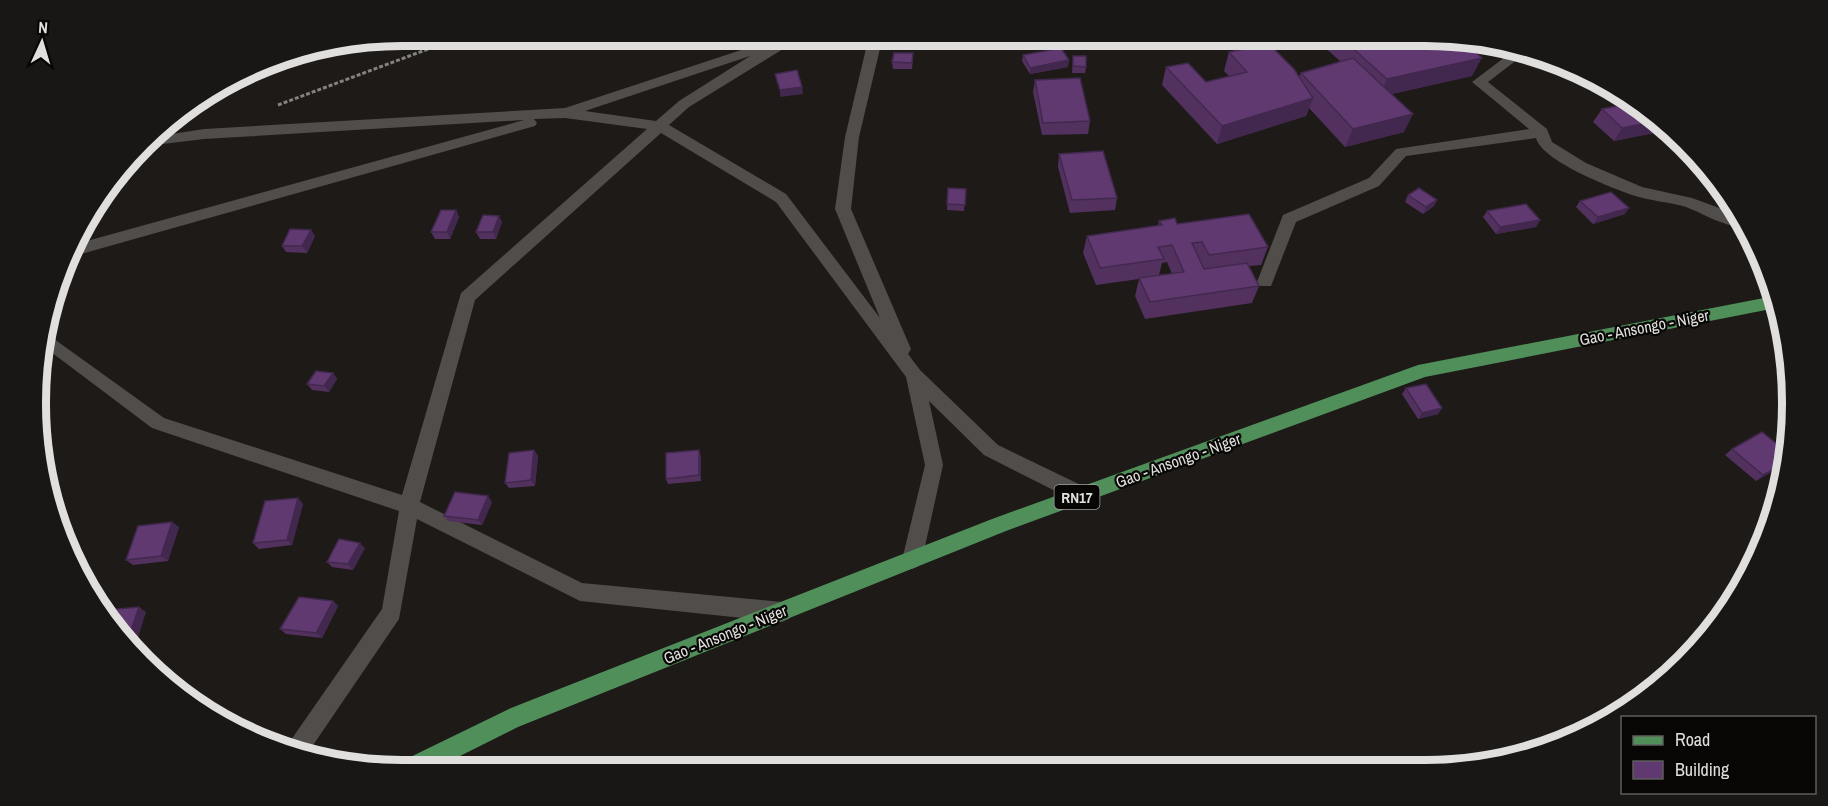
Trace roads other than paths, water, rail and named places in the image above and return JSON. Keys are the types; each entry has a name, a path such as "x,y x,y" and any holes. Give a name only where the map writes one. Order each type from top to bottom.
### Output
{"main road":[{"name":"Gao - Ansongo - Niger","path":"428,760 511,719 912,560 1424,370 1767,304"}],"street":[{"path":"82,248 564,113 769,46"},
{"path":"300,744 392,612 409,506 467,297 684,104 779,46"},
{"path":"874,46 852,137 843,209 914,375 934,465 912,560"},
{"path":"1512,58 1479,82 1542,132 1545,144 1581,167 1638,191 1687,202 1729,217"},
{"path":"163,140 204,134 564,113 660,126 782,198 914,375 991,450 1082,495"},
{"path":"1265,282 1290,219 1374,182 1401,152 1542,132"},
{"path":"52,343 159,423 409,506 580,592 782,612"}]}
